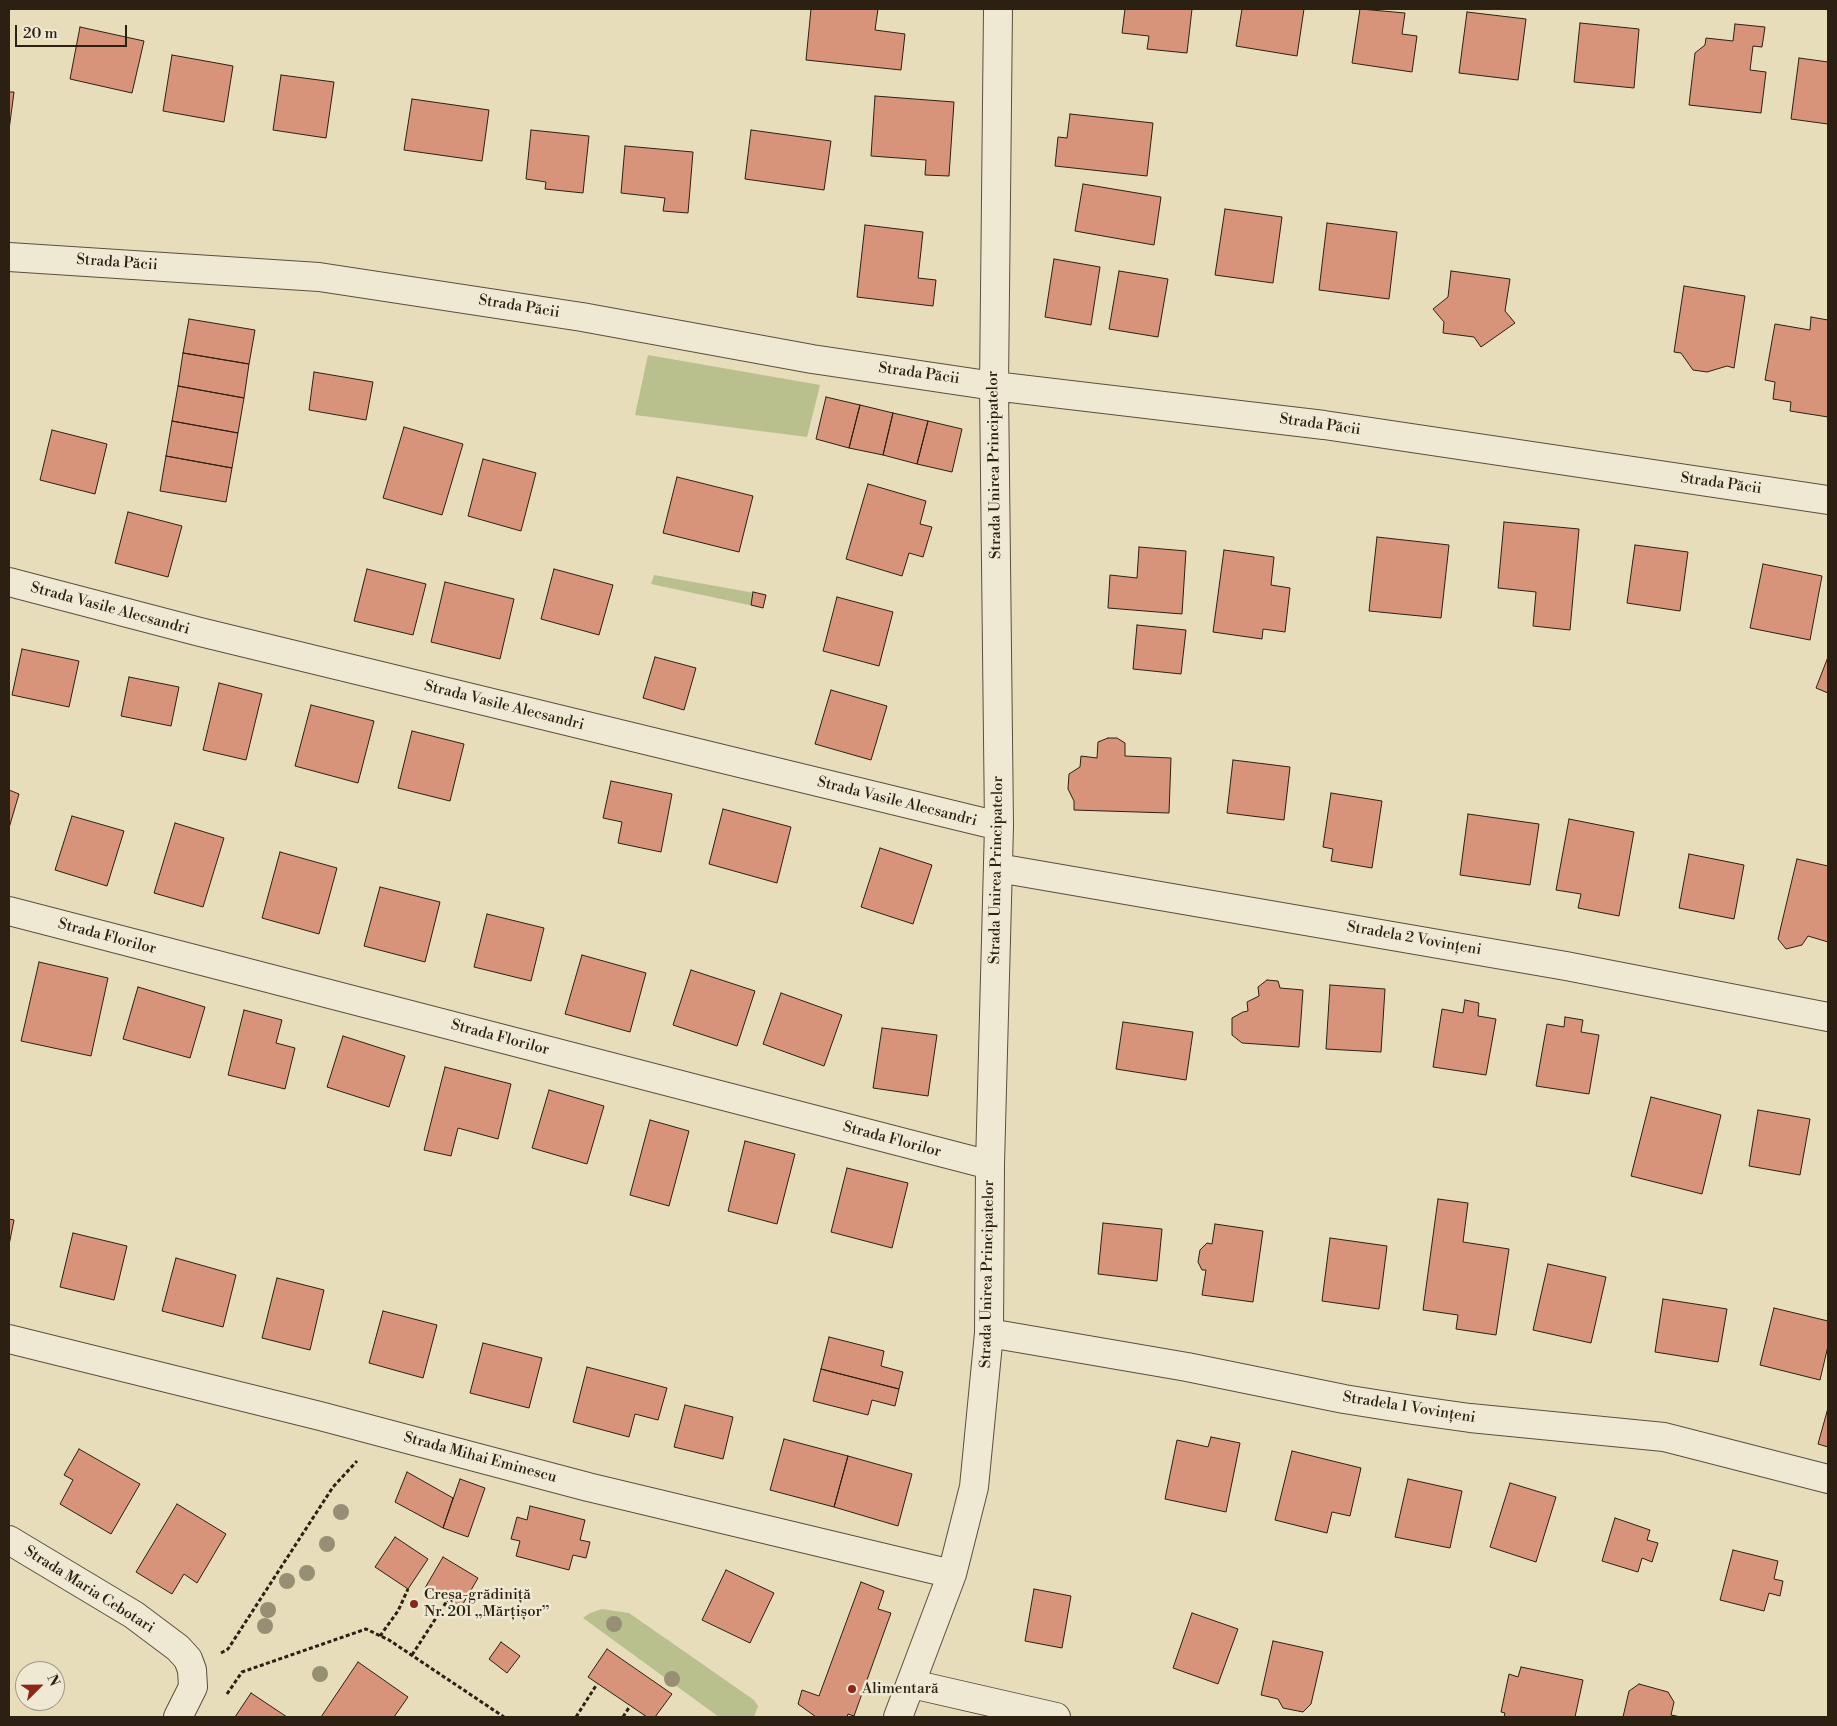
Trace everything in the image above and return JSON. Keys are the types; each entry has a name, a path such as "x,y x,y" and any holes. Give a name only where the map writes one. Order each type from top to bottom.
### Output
{"street":[{"name":"Strada Unirea Principatelor","path":"898,1717 952,1574 974,1488 990,1333 990,1165 999,826 994,386 998,9"},
{"name":"Strada Păcii","path":"9,257 319,277 582,317 812,359 994,386 1324,425 1828,500"},
{"name":"Strada Vasile Alecsandri","path":"9,582 200,632 999,826"},
{"name":"Stradela 2 Vovințeni","path":"998,868 1566,966 1828,1017"},
{"name":"Strada Florilor","path":"9,911 990,1165"},
{"name":"Stradela 1 Vovințeni","path":"990,1333 1187,1367 1413,1410 1470,1418 1664,1437 1828,1479"},
{"name":"Strada Mihai Eminescu","path":"9,1339 588,1486 952,1574"},
{"name":"Strada Maria Cebotari","path":"9,1540 134,1614 178,1648 188,1659 192,1670"},
{"path":"178,1717 193,1687 192,1670"},
{"path":"912,1684 1056,1717"}],"path":[{"path":"192,1670 228,1649 333,1487 383,1433"},
{"path":"380,1636 398,1612 408,1589"},
{"path":"412,1655 447,1601"},
{"path":"226,1695 242,1672 366,1629 412,1655 504,1717"},
{"path":"576,1717 597,1684"},
{"path":"623,1717 630,1706"}],"green space":[{"path":"648,355 820,385 807,437 635,415"},
{"path":"654,575 766,595 763,608 651,584"},
{"path":"602,1609 629,1613 754,1700 758,1706 754,1717 719,1717 583,1618 590,1613"}],"building":[{"path":"811,9 878,9 875,30 905,34 901,70 806,60"},
{"path":"1125,9 1192,9 1187,53 1147,49 1149,36 1122,33"},
{"path":"1242,9 1304,9 1297,56 1236,46"},
{"path":"1360,9 1405,13 1402,34 1417,36 1412,72 1352,63"},
{"path":"1467,12 1526,19 1518,80 1459,73"},
{"path":"1580,23 1639,29 1634,88 1574,82"},
{"path":"1735,24 1765,27 1762,47 1753,46 1750,70 1766,72 1761,113 1689,105 1695,53 1705,45 1706,38 1733,41"},
{"path":"80,27 144,41 132,93 70,79"},
{"path":"172,55 233,66 224,122 163,111"},
{"path":"1799,58 1828,62 1828,124 1791,119"},
{"path":"281,75 334,82 326,138 273,130"},
{"path":"9,92 14,92 9,130"},
{"path":"875,96 954,102 949,176 925,175 926,160 871,156"},
{"path":"412,99 489,110 482,161 404,150"},
{"path":"1070,114 1153,123 1147,176 1055,166 1058,137 1067,138"},
{"path":"531,130 589,136 583,193 545,189 546,182 526,179"},
{"path":"751,130 831,141 824,190 745,179"},
{"path":"625,146 693,152 688,213 663,211 665,198 621,193"},
{"path":"1083,184 1161,197 1154,245 1075,231"},
{"path":"1225,209 1282,217 1273,283 1215,275"},
{"path":"1327,223 1397,232 1389,299 1319,290"},
{"path":"865,225 923,232 918,278 936,280 933,306 857,297"},
{"path":"1054,259 1100,267 1091,325 1045,317"},
{"path":"1119,271 1168,279 1158,337 1109,329"},
{"path":"1451,271 1510,279 1505,311 1515,323 1481,347 1474,337 1443,333 1444,322 1433,309 1448,297"},
{"path":"1684,286 1745,296 1734,368 1727,366 1707,372 1693,370 1681,353 1674,352"},
{"path":"1811,317 1828,320 1828,417 1790,411 1791,402 1773,399 1775,382 1765,380 1775,324 1810,330"},
{"path":"189,319 255,330 249,364 183,353"},
{"path":"183,353 249,364 244,398 178,386"},
{"path":"314,372 373,382 366,420 309,410"},
{"path":"178,386 244,398 238,433 172,421"},
{"path":"826,397 860,405 849,448 816,439"},
{"path":"860,405 893,413 883,455 849,448"},
{"path":"893,413 928,421 917,464 883,455"},
{"path":"172,421 238,433 232,468 166,456"},
{"path":"928,421 962,429 952,472 917,464"},
{"path":"404,427 463,444 442,515 383,498"},
{"path":"52,430 107,444 95,494 40,480"},
{"path":"166,456 232,468 226,502 160,491"},
{"path":"483,459 536,473 521,531 468,516"},
{"path":"677,477 753,496 739,552 663,533"},
{"path":"868,484 926,501 920,524 932,527 923,557 909,553 902,576 846,559"},
{"path":"128,512 182,526 168,577 115,563"},
{"path":"1504,522 1579,529 1570,630 1533,626 1536,592 1498,588"},
{"path":"1377,537 1449,545 1441,618 1369,611"},
{"path":"1635,545 1688,552 1680,611 1627,603"},
{"path":"1139,547 1186,551 1182,614 1108,608 1110,575 1137,578"},
{"path":"1224,550 1274,557 1271,585 1290,588 1285,632 1263,629 1262,639 1213,632"},
{"path":"1763,564 1822,576 1810,640 1750,628"},
{"path":"367,569 426,584 413,635 354,621"},
{"path":"554,569 613,585 599,635 541,619"},
{"path":"445,582 514,599 500,659 431,642"},
{"path":"753,592 766,595 763,608 751,605"},
{"path":"837,597 893,612 879,666 823,651"},
{"path":"1137,625 1186,630 1181,674 1133,669"},
{"path":"22,649 79,661 69,707 12,695"},
{"path":"655,657 696,668 684,710 643,698"},
{"path":"1828,657 1828,693 1816,688"},
{"path":"129,677 179,687 171,726 121,716"},
{"path":"219,683 262,694 246,760 203,750"},
{"path":"831,690 887,706 871,760 815,744"},
{"path":"311,705 374,721 358,783 295,766"},
{"path":"412,731 464,744 450,801 398,788"},
{"path":"1108,738 1117,738 1125,743 1125,756 1171,758 1169,813 1074,810 1074,801 1068,789 1069,774 1080,767 1081,756 1097,758 1098,742"},
{"path":"1233,760 1290,767 1284,820 1227,813"},
{"path":"611,781 672,794 661,852 618,843 622,822 603,818"},
{"path":"9,790 19,794 9,828"},
{"path":"1331,793 1382,801 1372,868 1331,861 1333,849 1323,847"},
{"path":"723,809 791,827 777,883 709,864"},
{"path":"1468,814 1539,824 1530,885 1460,875"},
{"path":"72,816 124,831 107,886 55,870"},
{"path":"1569,819 1634,832 1619,916 1578,908 1581,894 1556,890"},
{"path":"175,823 224,838 203,907 154,893"},
{"path":"880,848 932,865 913,924 861,907"},
{"path":"280,852 337,868 319,934 262,918"},
{"path":"1689,854 1744,865 1734,919 1679,908"},
{"path":"1797,859 1828,866 1828,942 1808,936 1802,945 1786,949 1778,939"},
{"path":"380,887 440,902 425,962 364,946"},
{"path":"487,914 544,928 531,981 474,967"},
{"path":"582,955 646,973 630,1032 565,1014"},
{"path":"39,962 108,978 91,1056 21,1041"},
{"path":"691,970 755,991 737,1046 673,1025"},
{"path":"1267,980 1278,981 1280,988 1303,990 1299,1047 1242,1043 1232,1035 1232,1018 1248,1011 1247,1002 1259,996 1258,987"},
{"path":"1330,985 1385,989 1381,1052 1326,1049"},
{"path":"138,987 205,1007 190,1058 123,1039"},
{"path":"781,993 842,1015 824,1066 763,1044"},
{"path":"1465,1000 1479,1003 1478,1016 1496,1019 1486,1075 1433,1067 1442,1009 1463,1013"},
{"path":"244,1010 282,1020 276,1043 295,1048 285,1089 228,1075"},
{"path":"1565,1017 1583,1020 1581,1032 1599,1035 1589,1094 1536,1086 1547,1024 1564,1027"},
{"path":"1123,1022 1193,1032 1186,1080 1116,1069"},
{"path":"882,1028 937,1035 928,1096 873,1088"},
{"path":"343,1036 405,1056 389,1107 327,1087"},
{"path":"445,1067 511,1084 498,1139 458,1128 451,1156 424,1150"},
{"path":"549,1090 604,1106 587,1164 532,1148"},
{"path":"1651,1097 1721,1115 1702,1194 1631,1176"},
{"path":"1758,1110 1810,1119 1800,1175 1749,1166"},
{"path":"650,1120 689,1131 669,1206 630,1195"},
{"path":"745,1141 795,1154 777,1224 728,1211"},
{"path":"847,1168 908,1183 892,1248 831,1232"},
{"path":"1438,1199 1468,1203 1463,1242 1509,1249 1496,1335 1456,1329 1458,1315 1423,1310"},
{"path":"9,1219 14,1220 9,1245"},
{"path":"1103,1223 1162,1229 1157,1281 1098,1274"},
{"path":"1215,1224 1263,1231 1253,1302 1202,1295 1206,1270 1202,1270 1198,1262 1200,1250 1207,1243 1212,1244"},
{"path":"73,1233 127,1246 114,1300 60,1287"},
{"path":"1330,1238 1387,1246 1379,1309 1322,1301"},
{"path":"176,1258 236,1275 223,1327 162,1311"},
{"path":"1548,1264 1606,1277 1591,1343 1533,1330"},
{"path":"277,1278 324,1290 310,1350 262,1338"},
{"path":"1663,1299 1727,1309 1718,1362 1655,1352"},
{"path":"1774,1308 1828,1321 1828,1346 1820,1380 1760,1365"},
{"path":"383,1311 437,1325 423,1378 369,1363"},
{"path":"829,1337 884,1351 881,1366 903,1372 899,1389 821,1369"},
{"path":"483,1343 542,1358 529,1408 470,1393"},
{"path":"587,1367 667,1388 658,1420 635,1414 629,1437 573,1422"},
{"path":"821,1369 899,1389 895,1406 872,1400 868,1415 813,1401"},
{"path":"685,1405 733,1417 723,1459 674,1447"},
{"path":"1828,1408 1828,1447 1818,1444"},
{"path":"1211,1437 1240,1443 1226,1512 1165,1499 1177,1440 1208,1447"},
{"path":"784,1439 848,1456 834,1507 770,1490"},
{"path":"79,1449 140,1484 111,1534 60,1504 73,1480 64,1475"},
{"path":"1292,1451 1361,1468 1350,1516 1332,1512 1327,1533 1275,1520"},
{"path":"848,1456 912,1474 898,1526 834,1507"},
{"path":"407,1472 453,1498 443,1528 395,1502"},
{"path":"460,1479 485,1488 468,1537 443,1528"},
{"path":"1408,1479 1462,1491 1450,1548 1395,1537"},
{"path":"1510,1483 1556,1497 1536,1562 1490,1547"},
{"path":"177,1504 226,1534 197,1583 184,1574 172,1594 136,1572"},
{"path":"530,1506 585,1520 580,1540 590,1542 586,1558 573,1555 569,1570 516,1556 520,1541 511,1539 517,1517 527,1520"},
{"path":"1615,1518 1650,1530 1647,1540 1658,1543 1652,1562 1642,1558 1638,1572 1602,1561"},
{"path":"395,1537 428,1559 408,1589 375,1567"},
{"path":"1733,1550 1778,1561 1774,1579 1783,1581 1780,1596 1769,1593 1764,1611 1720,1600"},
{"path":"443,1557 478,1578 460,1609 425,1588"},
{"path":"726,1570 774,1593 750,1643 702,1620"},
{"path":"861,1582 884,1591 878,1609 891,1613 854,1716 848,1714 847,1717 816,1717 798,1704 802,1690 819,1696"},
{"path":"1034,1589 1071,1596 1062,1648 1025,1641"},
{"path":"1192,1613 1238,1629 1218,1684 1173,1668"},
{"path":"1273,1641 1323,1652 1311,1704 1303,1712 1283,1708 1278,1699 1261,1695"},
{"path":"501,1642 520,1656 507,1673 489,1659"},
{"path":"607,1649 672,1694 655,1717 647,1717 588,1677"},
{"path":"358,1662 408,1697 394,1717 321,1717"},
{"path":"1521,1667 1583,1680 1575,1717 1504,1717 1505,1713 1501,1712 1509,1674 1518,1677"},
{"path":"1639,1684 1668,1692 1674,1702 1671,1715 1681,1717 1623,1717 1629,1691"},
{"path":"251,1693 287,1717 235,1717"}],"place":[{"name":"Creșa-grădiniță Nr. 201 „Mărțișor”","path":"414,1604"},
{"name":"Alimentară","path":"852,1689"}]}
